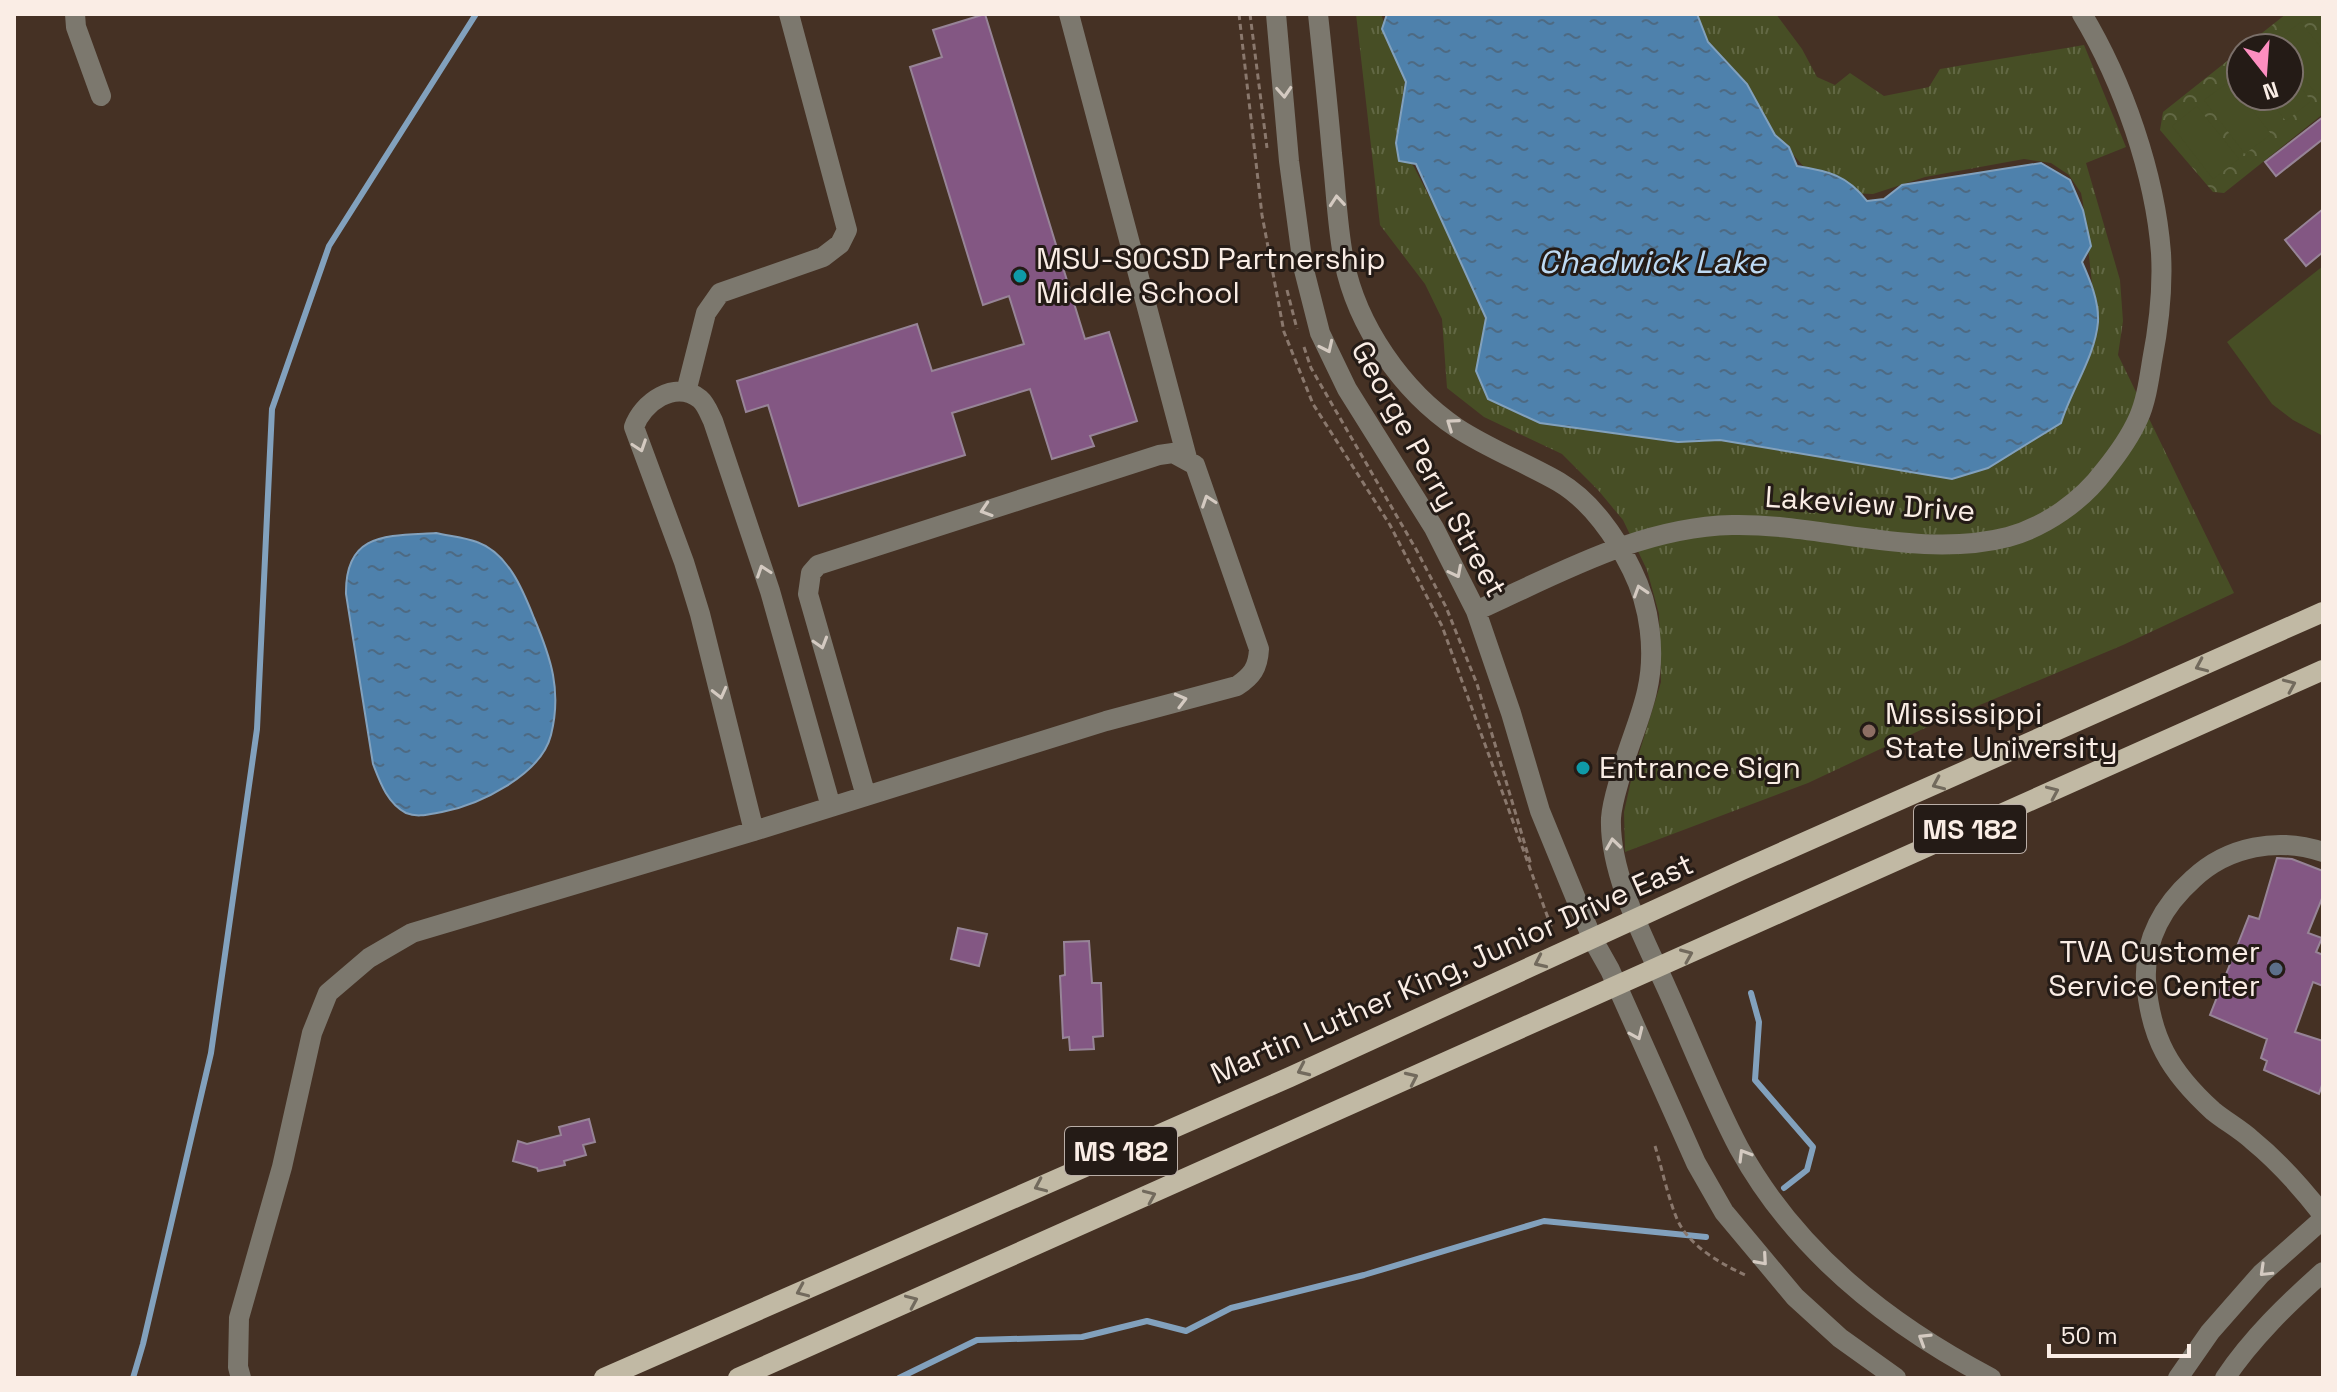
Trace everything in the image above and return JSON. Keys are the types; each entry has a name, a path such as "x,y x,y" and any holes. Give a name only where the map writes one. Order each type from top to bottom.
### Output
{"main road":[{"name":"Martin Luther King, Junior Drive East","path":"604,1378 1290,1077 1636,918 2323,612"},
{"name":"MS 182","path":"738,1378 1657,967 1794,909 2323,670"}],"street":[{"path":"75,14 76,27 101,96"},
{"path":"686,392 706,313 720,293 823,257 840,244 847,230 789,14"},
{"path":"1069,14 1187,458"},
{"name":"George Perry Street","path":"1276,14 1289,161 1303,266 1320,333 1347,389 1434,528 1476,611 1540,811 1592,938 1670,1110 1724,1212 1795,1297 1840,1338 1896,1378"},
{"name":"George Perry Street","path":"1318,14 1344,262 1349,282 1373,335 1417,394 1433,410 1475,439 1563,484 1595,512 1619,546 1641,591 1650,633 1650,665 1647,691 1611,811 1615,858 1657,967 1739,1147 1796,1231 1839,1276 1891,1318 1991,1378"},
{"name":"Lakeview Drive","path":"1476,611 1619,546 1663,534 1733,525 1909,541 1981,543 2039,526 2093,485 2117,455 2138,419 2157,332 2161,251 2152,194 2137,137 2114,78 2082,14"},
{"path":"754,831 700,614 634,427 638,415 650,402 668,393 686,392 699,398 713,421 770,591 831,807"},
{"path":"241,1378 238,1367 239,1318 282,1167 312,1033 328,993 369,958 412,933 754,831 831,807 1106,721 1237,686 1251,677 1258,662 1259,649 1195,465 1173,453 1159,455 818,565 811,573 808,594 866,796"},
{"path":"2178,1378 2210,1332 2261,1274 2323,1217 2293,1177 2252,1139 2214,1111 2181,1077 2160,1046 2148,1012 2146,965 2156,926 2174,896 2207,866 2246,848 2282,844 2323,852"},
{"path":"2225,1378 2287,1304 2323,1272"}],"path":[{"path":"1239,14 1262,215 1284,332 1313,404 1390,525 1442,626 1552,929"},
{"path":"1655,1146 1680,1225 1706,1252 1723,1265 1745,1275"}],"green space":[{"path":"1356,14 1381,14 1405,82 1395,144 1414,167 1458,252 1485,319 1483,342 2096,319 2083,203 2081,193 2069,175 2051,163 2024,159 1925,177 1873,194 1845,193 1818,183 1740,94 1688,14 1776,14 1802,49 1817,77 1835,85 1850,73 1884,96 1929,87 1940,69 2084,45 2126,147 2086,163 2120,280 2123,321 2118,355 2234,593 2123,645 1925,728 1808,783 1625,852 1624,812 1661,682 1659,614 1647,570 1623,520 1562,454 1484,417 1447,388 1442,319 1425,284 1380,225"},
{"path":"2286,14 2323,14 2323,114 2224,193 2213,192 2160,130 2163,112 2225,63 2225,112 2305,112 2305,32 2263,32"},
{"path":"2301,22 2323,50 2323,90 2317,95 2305,80 2305,32 2288,32"},
{"path":"2225,85 2225,112 2254,112 2271,134 2245,154 2204,100"},
{"path":"2197,106 2239,159 2213,179 2172,126"},
{"path":"2279,112 2297,112 2286,121"},
{"path":"2323,266 2323,436 2272,404 2227,342"}],"water":[{"name":"Chadwick Lake","path":"1387,14 1697,14 1708,42 1747,84 1775,135 1789,147 1797,166 1844,180 1867,201 1884,199 1902,185 2041,163 2070,180 2083,210 2091,246 2082,262 2091,283 2098,322 2088,361 2061,423 1988,468 1952,479 1720,440 1678,442 1540,423 1488,399 1476,371 1486,318 1416,164 1399,161 1396,143 1406,82 1382,29"},
{"path":"436,533 472,540 488,547 513,574 525,596 553,675 554,719 545,750 535,763 507,786 473,803 442,812 415,815 406,813 394,804 373,764 346,594 348,574 361,548 386,537"}],"building":[{"name":"MSU-SOCSD Partnership Middle School","path":"985,14 1085,339 1109,332 1137,421 1090,436 1094,446 1052,459 1030,389 952,413 965,455 799,506 768,405 746,412 737,381 917,324 932,371 1024,344 1009,296 983,305 910,67 942,57 933,30"},
{"path":"2323,117 2323,139 2276,176 2265,162"},
{"path":"2323,209 2323,252 2306,266 2285,240"},
{"name":"TVA Customer Service Center","path":"2277,858 2292,859 2323,871 2323,896 2308,933 2322,938 2316,952 2323,955 2323,986 2313,982 2295,1032 2323,1041 2323,1082 2319,1094 2264,1070 2267,1061 2261,1058 2267,1039 2210,1015 2249,916 2259,919"},
{"path":"958,928 987,934 979,966 951,959"},
{"path":"1089,941 1092,983 1101,983 1103,1036 1093,1037 1094,1049 1070,1050 1069,1037 1063,1038 1060,976 1065,975 1064,942"},
{"path":"589,1119 595,1142 583,1145 586,1155 564,1161 565,1165 538,1171 537,1168 513,1161 518,1141 527,1144 561,1135 559,1127"}],"waterway":[{"path":"133,1378 211,1053 257,729 272,409 329,246 476,14"},
{"path":"1751,993 1759,1022 1755,1080 1813,1147 1807,1170 1784,1188"},
{"path":"899,1378 977,1340 1082,1337 1147,1321 1186,1331 1231,1308 1364,1275 1544,1221 1706,1237"}],"place":[{"name":"MSU-SOCSD Partnership Middle School","path":"1020,276"},
{"name":"Mississippi State University","path":"1869,731"},
{"name":"Entrance Sign","path":"1583,768"},
{"name":"TVA Customer Service Center","path":"2276,969"}]}
